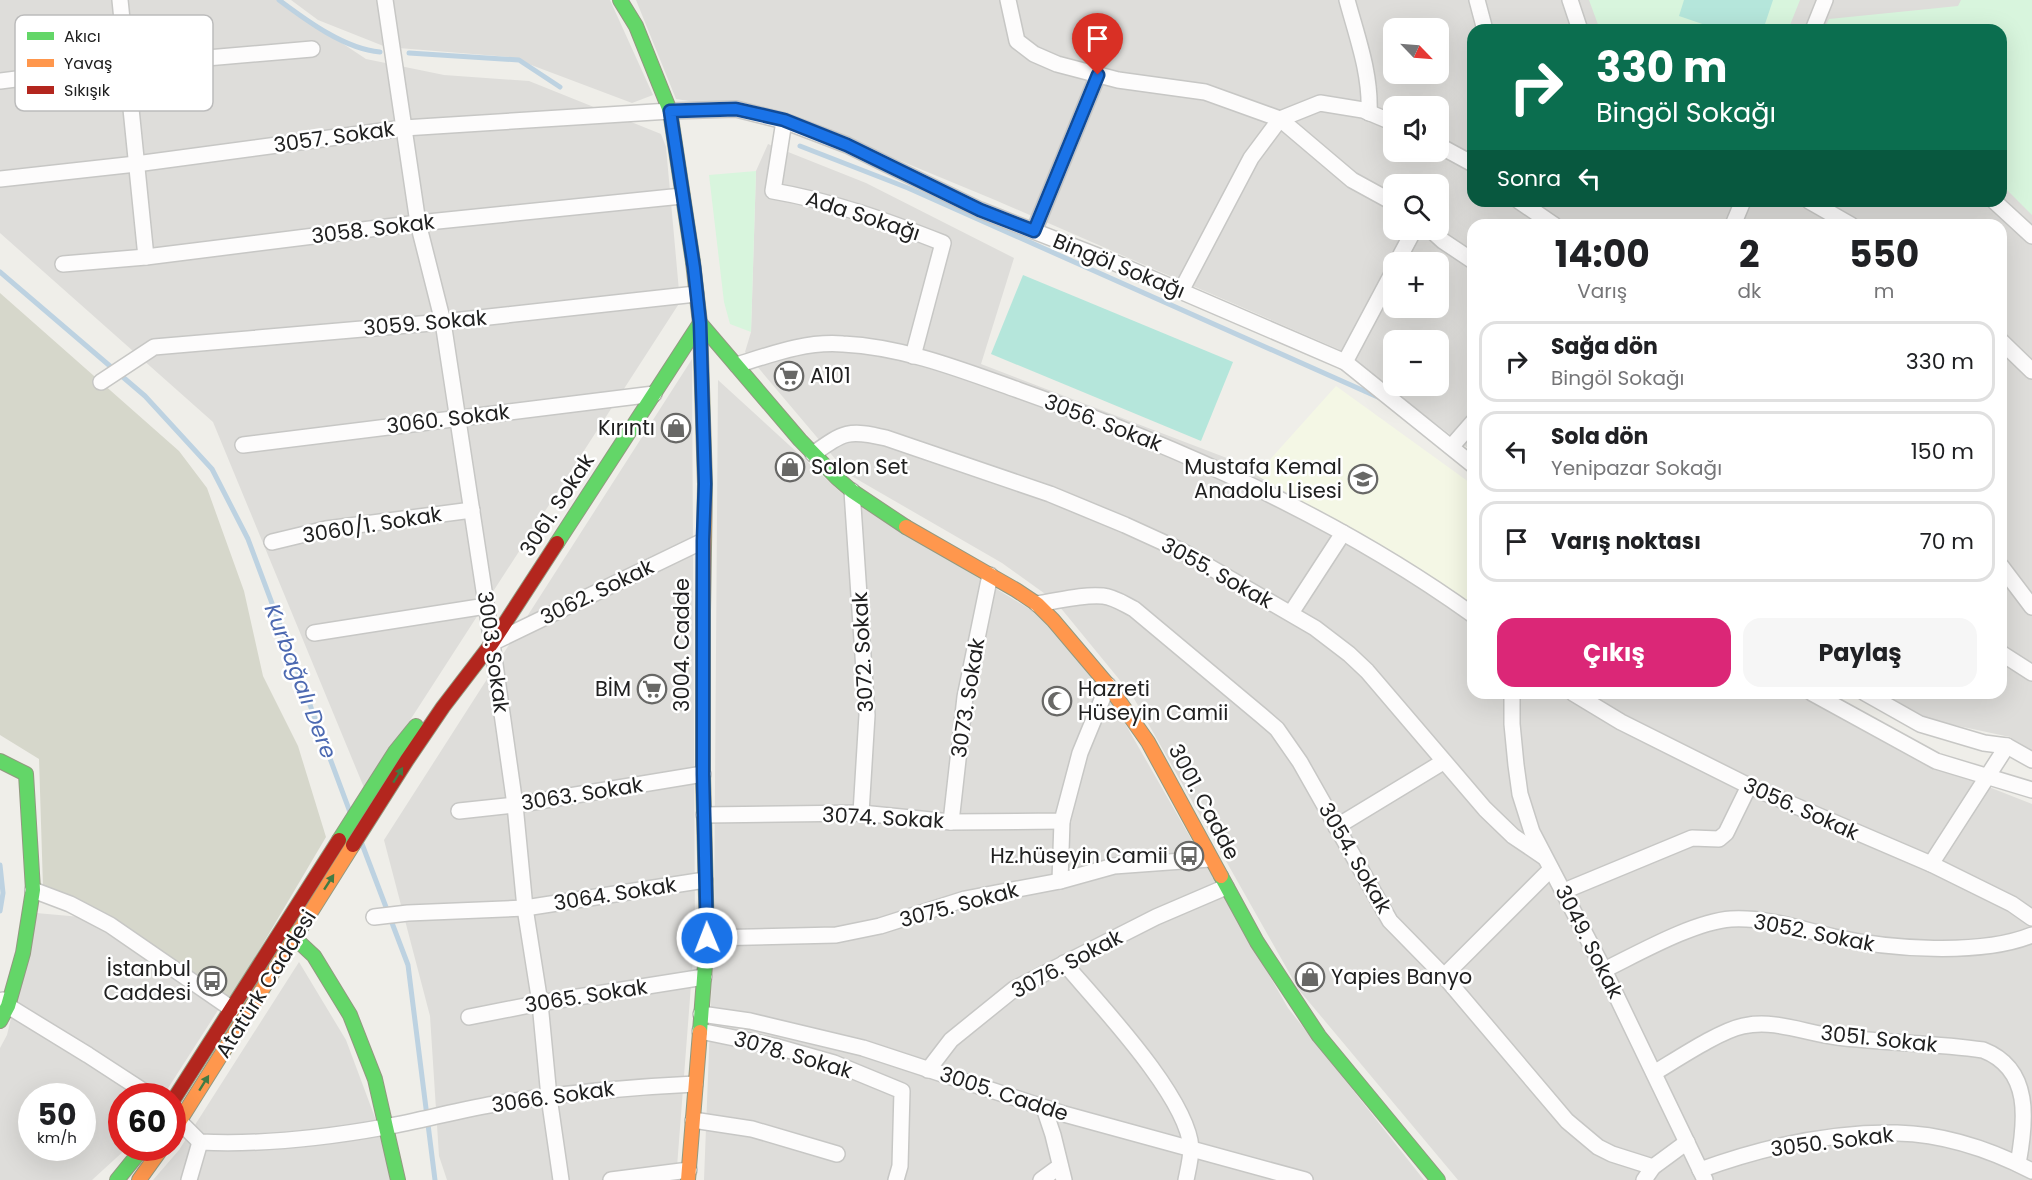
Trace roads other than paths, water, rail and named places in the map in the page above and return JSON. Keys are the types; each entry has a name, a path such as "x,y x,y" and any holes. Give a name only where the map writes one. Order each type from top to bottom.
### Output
{"main road":[{"name":"3004. Cadde","path":"620,0 636,26 670,111 700,323 705,484 703,774 707,938 689,1175"},
{"name":"3001. Cadde","path":"700,323 813,453 852,491 903,525 1036,604 1053,620 1108,685 1148,742 1257,942 1319,1036 1438,1180"},
{"name":"3061. Sokak","path":"443,707 492,643 700,323"},
{"name":"Atatürk Caddesi","path":"184,1083 411,729 443,707"},
{"name":"Atatürk Caddesi","path":"186,1106 443,707"},
{"path":"0,761 26,774 33,890 23,953 4,1001 0,1022"},
{"path":"283,927 314,956 350,1015 375,1079 398,1180"},
{"path":"117,1180 132,1161"},
{"path":"139,1180 153,1161"}],"street":[{"path":"120,0 121,15"},
{"path":"1008,0 1017,40 1034,54 1057,64 1118,80 1205,92 1280,119 1352,180 1383,197"},
{"path":"1347,0 1365,68 1370,98 1369,112"},
{"path":"1477,0 1483,24"},
{"path":"1570,0 1578,24"},
{"path":"1815,24 1825,0"},
{"name":"3003. Sokak","path":"382,2 418,223 443,322 472,510 515,805 525,908 540,1003 549,1097 561,1180"},
{"path":"213,58 312,49"},
{"path":"1034,231 1098,75"},
{"path":"0,81 15,79"},
{"path":"1181,291 1251,158 1280,119 1320,103 1363,110 1383,118"},
{"name":"Bingöl Sokağı","path":"670,111 736,109 784,120 847,145 980,210 1181,291 1345,362 1467,460"},
{"path":"131,111 146,257"},
{"name":"3057. Sokak","path":"0,179 136,164 404,128 670,111"},
{"name":"Ada Sokağı","path":"784,120 773,191 798,195 879,217 943,243 914,356"},
{"path":"1449,151 1467,161"},
{"name":"3058. Sokak","path":"63,264 146,257 418,223 682,196"},
{"path":"1528,207 1545,219"},
{"path":"1818,207 1837,219"},
{"path":"2001,207 2032,236"},
{"path":"1441,240 1467,257"},
{"path":"1345,362 1383,291"},
{"name":"3059. Sokak","path":"101,382 154,347 443,322 696,294"},
{"name":"3056. Sokak","path":"737,365 782,350 810,344 842,344 884,348 951,367 1132,432 1207,466 1342,533 1381,555 1467,611"},
{"path":"2007,347 2032,371"},
{"name":"3060. Sokak","path":"243,445 654,394"},
{"path":"1452,446 1467,429"},
{"name":"3055. Sokak","path":"813,453 845,433 862,433 909,444 1069,501 1182,551 1291,613 1334,642 1366,671 1443,762 1500,824 1548,863"},
{"name":"3072. Sokak","path":"852,491 867,715 861,813"},
{"name":"3060/1. Sokak","path":"272,542 326,529 472,510"},
{"path":"1291,613 1342,533"},
{"name":"3062. Sokak","path":"492,643 703,541"},
{"path":"2007,574 2032,607"},
{"name":"3073. Sokak","path":"951,822 965,697 990,575"},
{"name":"3054. Sokak","path":"1036,604 1103,596 1115,599 1134,609 1276,729 1300,762 1390,921 1444,976 1567,1121 1582,1135 1612,1154 1653,1167"},
{"path":"314,633 486,606"},
{"path":"2007,657 2032,673"},
{"path":"1060,881 1062,821 1080,753 1108,685"},
{"name":"3049. Sokak","path":"1512,699 1512,724 1521,794 1532,832 1604,970 1703,1175"},
{"name":"3056. Sokak","path":"1583,699 1621,722 1749,786 1931,864 2012,904 2032,918"},
{"path":"1823,699 1936,760 2032,790"},
{"path":"1876,699 1920,724 1984,743 2002,753 2032,760"},
{"path":"1931,864 2002,753"},
{"path":"1336,827 1443,762"},
{"name":"3063. Sokak","path":"459,812 703,774"},
{"path":"1564,891 1692,838 1719,839 1726,833 1749,786"},
{"name":"3074. Sokak","path":"704,815 861,813 951,822 1062,821"},
{"name":"3075. Sokak","path":"707,938 836,935 880,926 965,899 1060,881 1114,866 1210,859"},
{"path":"1444,976 1548,863"},
{"name":"3064. Sokak","path":"374,917 408,913 525,908 705,880"},
{"name":"3076. Sokak","path":"928,1070 951,1041 1014,989 1156,917 1226,887"},
{"path":"33,890 70,904 110,925 232,1009"},
{"name":"3052. Sokak","path":"1604,970 1675,937 1730,919 1772,923 1876,945 1965,948 1995,946 2032,935"},
{"path":"1064,963 1145,1059 1181,1114 1191,1148 1186,1180"},
{"name":"3065. Sokak","path":"469,1017 540,1003 704,977"},
{"path":"4,1001 131,1083"},
{"name":"3005. Cadde","path":"701,1014 750,1022 863,1048 1044,1108 1305,1180"},
{"name":"3051. Sokak","path":"1654,1073 1722,1035 1739,1027 1758,1023 1775,1024 1860,1040 1983,1050 1995,1054 2006,1063 2018,1080 2025,1099 2025,1168"},
{"name":"3078. Sokak","path":"700,1031 774,1046 834,1063 902,1091 900,1166 896,1180"},
{"name":"3066. Sokak","path":"387,1127 500,1103 619,1088 695,1084"},
{"path":"1041,1180 1062,1173 1044,1108"},
{"path":"693,1120 752,1129 837,1154"},
{"path":"189,1180 200,1142 236,1144 306,1140 387,1127"},
{"name":"Atatürk Caddesi","path":"186,1131 200,1142"},
{"name":"3050. Sokak","path":"1703,1175 1745,1153 1822,1138 1896,1133 1955,1142 2003,1157 2025,1168"},
{"path":"1644,1180 1653,1167 1687,1142"},
{"path":"611,1180 689,1175"}],"waterway":[{"path":"279,0 340,40 353,46 380,52"},
{"path":"409,53 519,60 560,87"},
{"path":"800,146 908,188 1380,398"},
{"name":"Kurbağalı Dere","path":"0,272 145,396 212,469 248,539 350,812"},
{"name":"Kurbağalı Dere","path":"362,844 408,965 435,1180"},
{"path":"0,865 3,893 0,911"}],"place":[{"name":"A101","path":"789,376"},
{"name":"Kırıntı","path":"676,428"},
{"name":"Salon Set","path":"790,467"},
{"name":"Mustafa Kemal Anadolu Lisesi","path":"1363,479"},
{"name":"BİM","path":"652,689"},
{"name":"Hazreti Hüseyin Camii","path":"1057,701"},
{"name":"Hz.hüseyin Camii","path":"1189,856"},
{"name":"Yapies Banyo","path":"1310,977"},
{"name":"İstanbul Caddesi̇","path":"212,981"}]}
